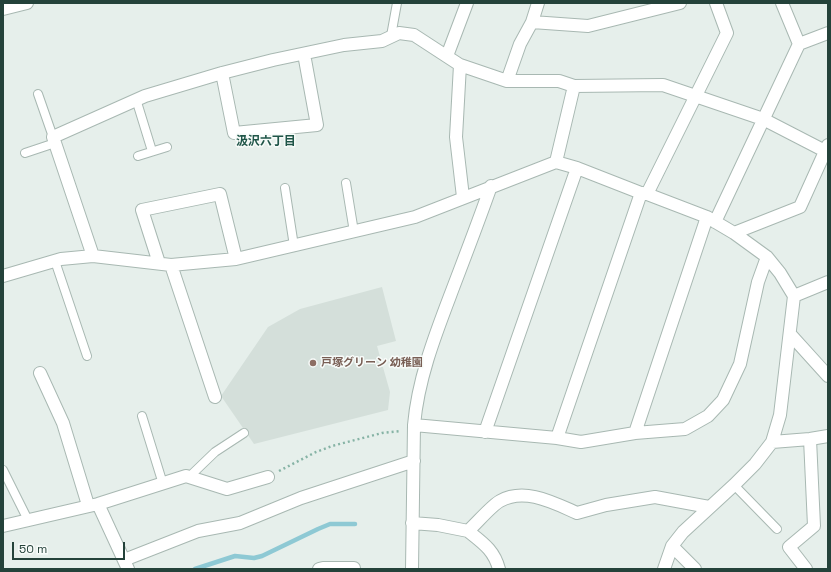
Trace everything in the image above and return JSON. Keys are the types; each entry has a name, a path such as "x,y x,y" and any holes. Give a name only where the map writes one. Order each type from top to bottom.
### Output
{"street":[{"path":"3,9 28,3"},
{"path":"447,56 467,3"},
{"path":"507,81 520,44 532,22 538,3"},
{"path":"532,22 588,26 680,3"},
{"path":"557,438 644,194 727,33 716,3"},
{"path":"782,3 799,44"},
{"path":"635,433 711,220 763,119 799,44 828,32"},
{"path":"93,256 54,140 136,99 222,73 344,45 382,41 399,33 414,35 460,64 507,81 560,81 574,86 662,84 763,119 827,149 800,207 734,233"},
{"path":"222,73 234,133 317,125 304,54"},
{"path":"460,64 456,137 464,197"},
{"path":"556,162 574,86"},
{"path":"3,276 55,261 93,256 171,265 236,259 415,217 491,186 556,162 577,168 711,220 734,233 767,257 780,273 794,296 780,415 772,442 734,485 683,532 672,546 664,569"},
{"path":"485,432 577,168"},
{"path":"412,569 415,406 421,378 438,326 491,186"},
{"path":"159,263 142,210 220,194 236,259"},
{"path":"414,425 557,438 581,442 635,433 685,429 708,416 723,400 740,364 758,282 767,257"},
{"path":"171,265 215,397"},
{"path":"794,296 828,282"},
{"path":"790,334 828,376"},
{"path":"40,373 63,423 93,504 126,564 198,531 240,523 301,498 414,461"},
{"path":"772,442 828,436"},
{"path":"806,569 789,547 814,526 810,439"},
{"path":"3,526 93,504 186,476 227,488 268,477"},
{"path":"468,531 499,501 511,496 528,495 551,502 577,513 606,505 655,496 709,507"},
{"path":"412,523 438,525 468,531 487,546 496,560 499,569"},
{"path":"672,546 695,569"},
{"path":"319,569 354,569"}],"lane":[{"path":"391,36 397,3"},
{"path":"24,153 54,140 38,94"},
{"path":"136,99 152,151"},
{"path":"138,156 167,147"},
{"path":"346,184 354,232"},
{"path":"285,188 294,246"},
{"path":"55,261 87,356"},
{"path":"142,416 163,484"},
{"path":"189,477 215,452 244,433"},
{"path":"3,470 28,520"},
{"path":"734,485 777,529"}],"path":[{"path":"268,477 316,452 332,446 382,433 403,431 414,425"}],"shaded area":[{"name":"戸塚グリーン 幼稚園","path":"382,287 396,341 377,346 390,392 388,410 254,444 221,396 268,327 300,309"}],"waterway":[{"path":"195,569 235,556 254,558 262,556 330,524 355,524"}],"place":[{"name":"戸塚グリーン 幼稚園","path":"313,363"}],"district":[{"name":"汲沢六丁目","path":"266,142"}]}
